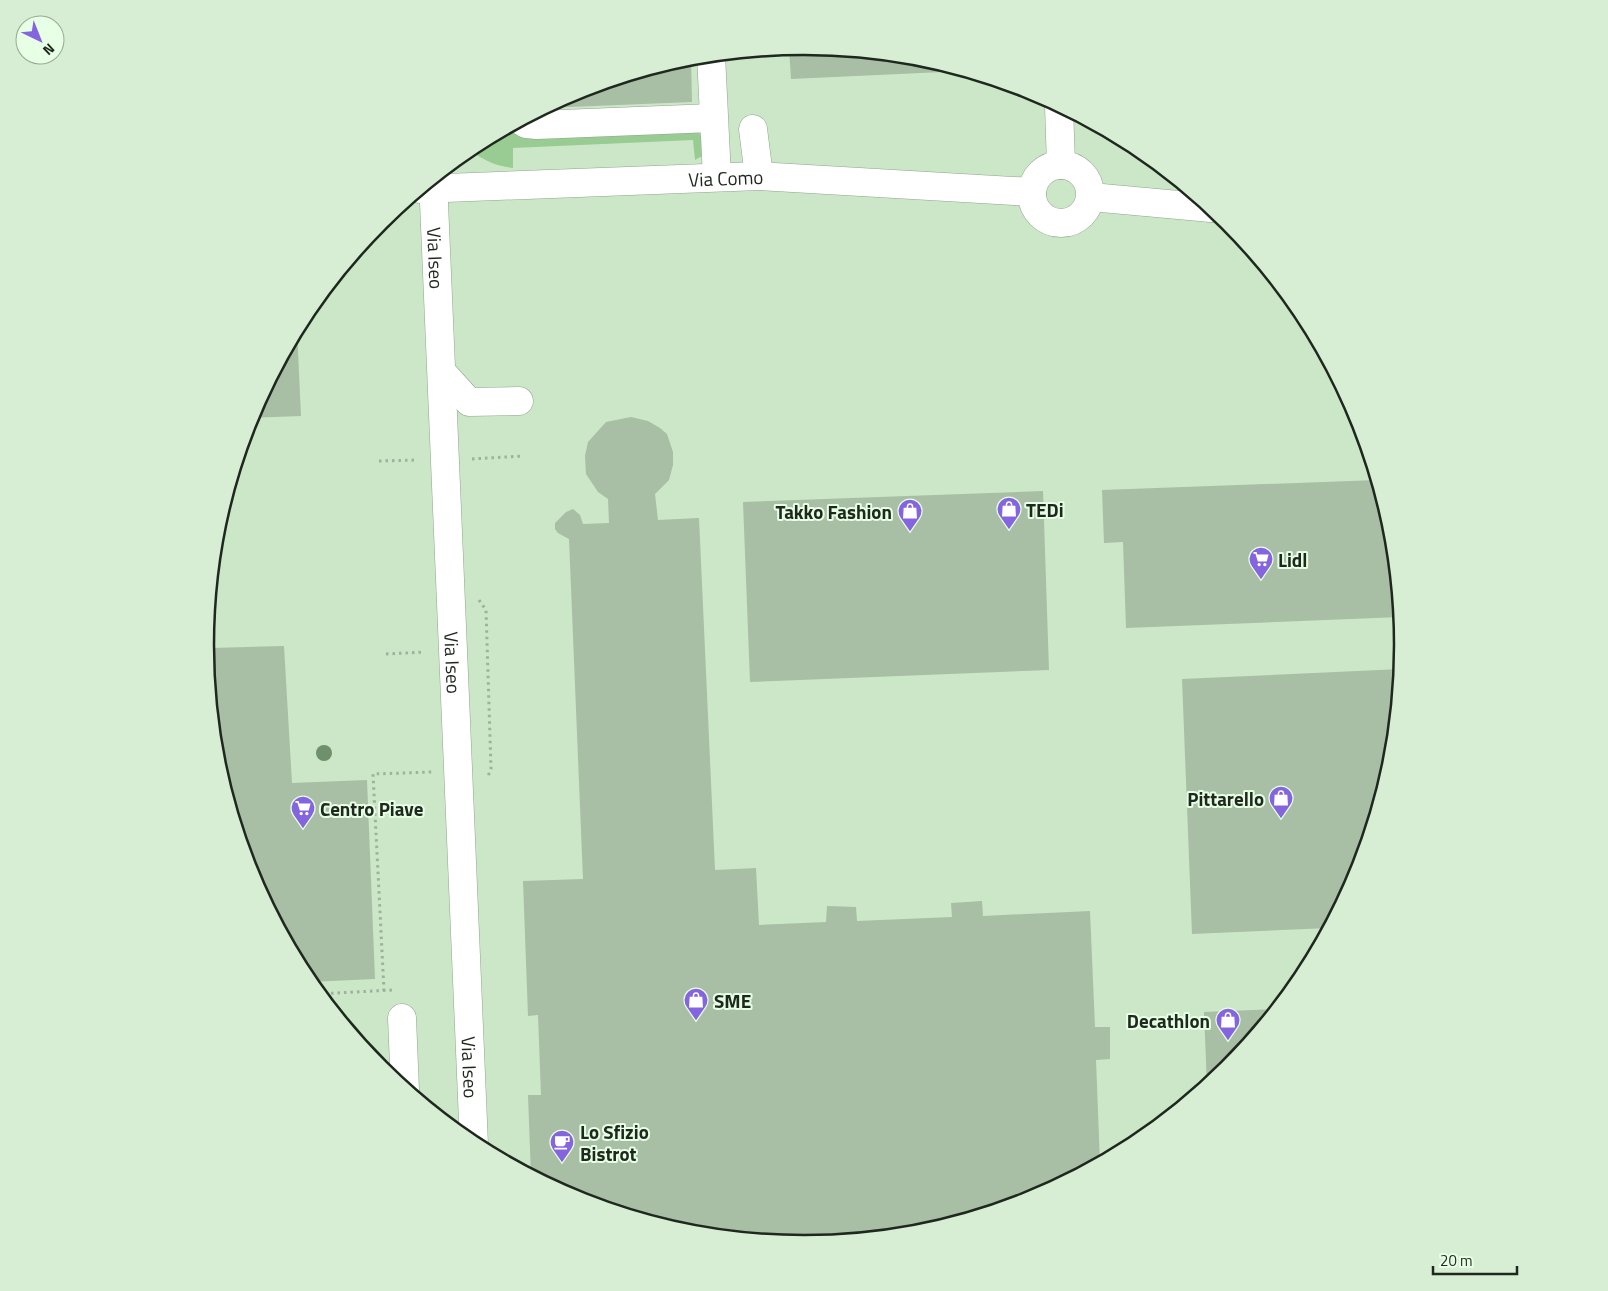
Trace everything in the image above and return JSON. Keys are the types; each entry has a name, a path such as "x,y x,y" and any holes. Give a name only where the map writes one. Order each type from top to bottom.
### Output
{"street":[{"path":"711,63 712,118 717,177"},
{"path":"1059,113 1061,165"},
{"path":"528,124 712,118"},
{"path":"753,129 758,176"},
{"path":"1061,165 1076,168 1084,175 1088,182 1091,196 1087,208 1080,217 1067,223 1058,223 1041,215 1033,202 1032,192 1038,176 1049,167 1061,165"},
{"name":"Via Como","path":"434,186 758,176 1032,192"},
{"name":"Via Iseo","path":"428,191 442,372 474,1134"},
{"path":"1091,196 1198,207"},
{"path":"442,372 469,402 519,400"},
{"path":"402,1018 405,1080"}],"path":[{"path":"386,654 430,652"},
{"path":"384,991 373,774 435,772"},
{"path":"328,994 400,990"}],"shaded area":[{"path":"765,56 843,56 881,60 919,66 994,86 1065,116 1099,134 1163,177 1193,202 1222,228 1272,286 1295,317 1334,384 1350,420 1374,493 1383,530 1393,607 1393,684 1389,723 1383,761 1363,835 1334,907 1315,941 1295,974 1248,1035 1222,1063 1163,1114 1099,1157 1065,1175 994,1205 957,1216 919,1225 843,1235 765,1235 727,1231 689,1225 614,1205 543,1175 509,1157 445,1114 415,1089 386,1063 336,1005 313,974 274,907 258,871 234,798 225,761 215,684 213,646 219,568 225,530 245,456 274,384 293,350 313,317 360,256 386,228 445,177 509,134 543,116 614,86 651,75 689,66"}],"green space":[{"path":"697,128 701,137 702,156 695,160 693,140 513,148 513,168 490,162 477,154 512,132 519,136"}],"building":[{"path":"789,55 843,56 881,60 944,72 791,79"},
{"path":"691,66 692,102 562,107 614,86"},
{"path":"298,342 301,416 259,418 274,384"},
{"path":"631,417 648,421 667,434 673,452 673,465 669,480 655,494 658,520 699,518 715,870 756,868 759,925 826,922 827,906 856,907 857,921 952,917 951,903 982,901 983,916 1090,911 1095,1027 1110,1027 1110,1059 1096,1060 1100,1157 1030,1191 994,1205 957,1216 881,1231 843,1235 804,1236 765,1235 727,1231 651,1216 614,1205 578,1191 531,1168 528,1095 541,1095 538,1015 528,1016 523,881 583,879 569,539 558,533 555,529 555,523 566,512 573,509 580,515 583,524 609,523 608,499 598,492 586,474 585,456 588,442 606,422"},
{"name":"Lidl","path":"1370,480 1383,530 1389,568 1393,617 1126,628 1123,542 1104,543 1102,490"},
{"path":"1043,491 1049,670 750,682 743,502"},
{"name":"Centro Piave","path":"284,646 292,783 367,780 375,979 319,982 274,907 245,835 225,761 219,723 213,648"},
{"name":"Pittarello","path":"1393,669 1389,723 1383,761 1374,798 1350,871 1322,928 1192,934 1182,679"},
{"name":"Decathlon","path":"1269,1009 1248,1035 1207,1077 1204,1012"}],"place":[{"name":"TEDi","path":"1009,530"},
{"name":"Takko Fashion","path":"910,532"},
{"name":"Lidl","path":"1261,580"},
{"name":"Pittarello","path":"1281,819"},
{"name":"Centro Piave","path":"303,829"},
{"name":"SME","path":"696,1021"},
{"name":"Decathlon","path":"1228,1041"},
{"name":"Lo Sfizio Bistrot","path":"562,1163"}]}
